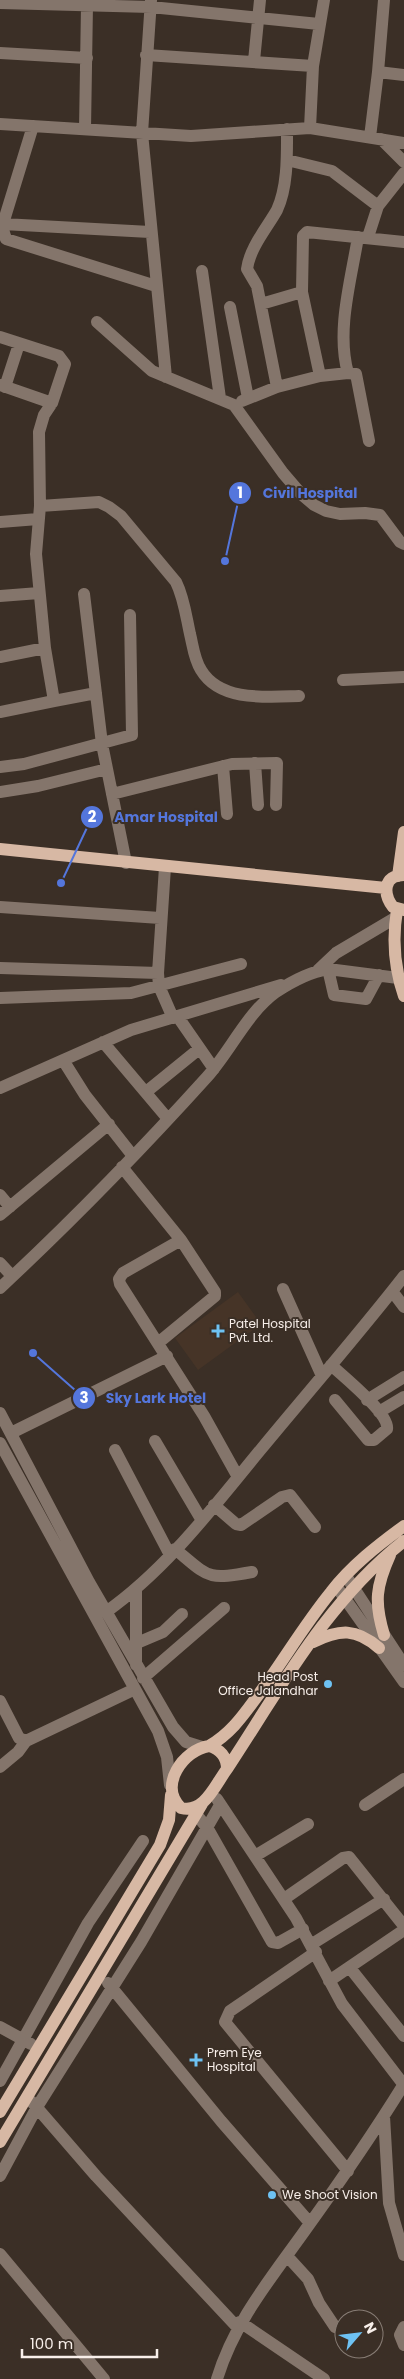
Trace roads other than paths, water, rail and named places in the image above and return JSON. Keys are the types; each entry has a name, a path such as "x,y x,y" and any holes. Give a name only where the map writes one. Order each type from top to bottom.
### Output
{"main road":[{"path":"404,832 401,876 393,878 386,888 386,899 400,913 401,974 404,996"},
{"path":"0,849 386,888"},
{"path":"0,2112 160,1845 169,1820 170,1790 184,1761 205,1747 222,1739 236,1725 336,1586 369,1552 404,1526"},
{"path":"0,2142 211,1791 311,1643 345,1599 380,1559 404,1541"},
{"path":"384,1635 376,1598 379,1578 392,1550"},
{"path":"311,1643 337,1632 353,1633 364,1636 379,1648"},
{"path":"205,1747 222,1753 227,1763 227,1769"},
{"path":"170,1790 181,1808 187,1810 199,1809"}],"street":[{"path":"254,61 260,0"},
{"path":"310,128 313,66 324,0"},
{"path":"375,138 384,0"},
{"path":"0,3 151,4 258,19 319,24"},
{"path":"85,129 86,4"},
{"path":"151,4 142,133 150,232 166,377"},
{"path":"0,53 87,58"},
{"path":"146,55 313,66"},
{"path":"378,72 404,75"},
{"path":"0,124 191,136 310,128 404,143"},
{"path":"33,126 3,224 2,231 6,239 156,286"},
{"path":"276,386 257,286 248,272 248,264 278,208 286,160 287,129"},
{"path":"375,138 404,162"},
{"path":"286,160 332,172 378,206"},
{"path":"348,373 343,356 343,336 363,237 378,206 404,173"},
{"path":"3,224 150,232"},
{"path":"320,376 302,292 304,234 307,232 404,242"},
{"path":"202,271 220,398"},
{"path":"261,304 302,292"},
{"path":"230,307 248,398"},
{"path":"97,322 139,361 166,377 234,405 283,473 301,494 314,505 326,511 340,514 365,513 380,515 400,542 404,544"},
{"path":"0,337 59,356 63,360 65,368 52,403 44,415 39,432 40,506 36,554 38,593 54,701"},
{"path":"19,344 3,386 52,403"},
{"path":"234,405 276,386 320,376 354,373 357,377 369,441"},
{"path":"40,506 98,502 121,516 176,582 182,593 195,657 207,679 219,688 242,695 259,697 299,696"},
{"path":"0,522 38,519"},
{"path":"0,596 38,593"},
{"path":"84,594 102,744 126,863"},
{"path":"0,767 24,764 132,735 130,615"},
{"path":"0,657 45,648"},
{"path":"343,680 404,677"},
{"path":"0,712 96,693"},
{"path":"255,763 258,805"},
{"path":"112,794 223,766 277,763 276,805"},
{"path":"223,766 227,814"},
{"path":"0,792 38,786 107,769"},
{"path":"165,867 160,918 159,980 176,1017 214,1068"},
{"path":"0,907 160,918"},
{"path":"323,970 336,952 400,913"},
{"path":"0,998 116,995 159,980 241,964"},
{"path":"0,968 159,980"},
{"path":"323,970 334,995 366,999 379,975"},
{"path":"0,1088 132,1030 323,970 379,975 401,974"},
{"path":"4,1285 168,1119 214,1068 264,1004 276,992 299,979"},
{"path":"103,1042 168,1119"},
{"path":"146,1092 199,1049"},
{"path":"63,1060 85,1095 133,1156"},
{"path":"0,1195 5,1211 109,1124"},
{"path":"122,1167 181,1240 212,1286 215,1296 158,1343"},
{"path":"181,1240 124,1273 119,1280 167,1356 238,1477"},
{"path":"0,1263 4,1285"},
{"path":"106,1612 136,1591 173,1552 238,1477 404,1276"},
{"path":"283,1289 322,1376"},
{"path":"392,1291 404,1307"},
{"path":"10,1433 167,1356"},
{"path":"331,1365 379,1412 386,1420 387,1429 370,1441 336,1400"},
{"path":"368,1400 404,1377"},
{"path":"379,1412 404,1397"},
{"path":"0,1413 106,1612 172,1728 186,1742 205,1747"},
{"path":"155,1441 201,1519"},
{"path":"0,1443 158,1731 167,1757 170,1790"},
{"path":"115,1450 173,1552 204,1574 220,1578 252,1572"},
{"path":"214,1505 236,1524 241,1525 282,1497 290,1495 314,1527"},
{"path":"346,1576 404,1665"},
{"path":"336,1586 404,1682"},
{"path":"136,1591 136,1665"},
{"path":"143,1678 224,1608"},
{"path":"137,1643 163,1632 182,1614"},
{"path":"0,1767 18,1752 26,1741 135,1689"},
{"path":"1,1705 19,1738 26,1741"},
{"path":"366,1805 404,1779"},
{"path":"211,1791 303,1929 342,2004 404,2084 348,2171 239,2324 224,2357 217,2379"},
{"path":"0,2176 37,2107 208,1829 220,1805"},
{"path":"199,1809 208,1829 272,1942 278,1944 303,1929"},
{"path":"255,1856 308,1824"},
{"path":"0,2081 88,1922 143,1841"},
{"path":"284,1899 346,1856 353,1859 404,1926"},
{"path":"348,2171 225,2022 230,2011 314,1948 384,1899"},
{"path":"328,1980 350,1968 404,1930"},
{"path":"350,1968 404,2036"},
{"path":"101,1975 221,2121 310,2223"},
{"path":"0,2027 38,2048"},
{"path":"28,2096 96,2176 239,2324 324,2379"},
{"path":"384,2116 389,2204 400,2229 404,2255"},
{"path":"0,2254 104,2379"},
{"path":"287,2256 308,2279 319,2303 334,2326"},
{"path":"404,2327 400,2335 404,2345"}],"place":[{"name":"Civil Hospital","path":"225,561"},
{"name":"Amar Hospital","path":"61,883"},
{"name":"Patel Hospital Pvt. Ltd.","path":"218,1331"},
{"name":"Sky Lark Hotel","path":"33,1353"},
{"name":"Head Post Office Jalandhar","path":"328,1684"},
{"name":"Prem Eye Hospital","path":"196,2060"},
{"name":"We Shoot Vision","path":"272,2195"}]}
